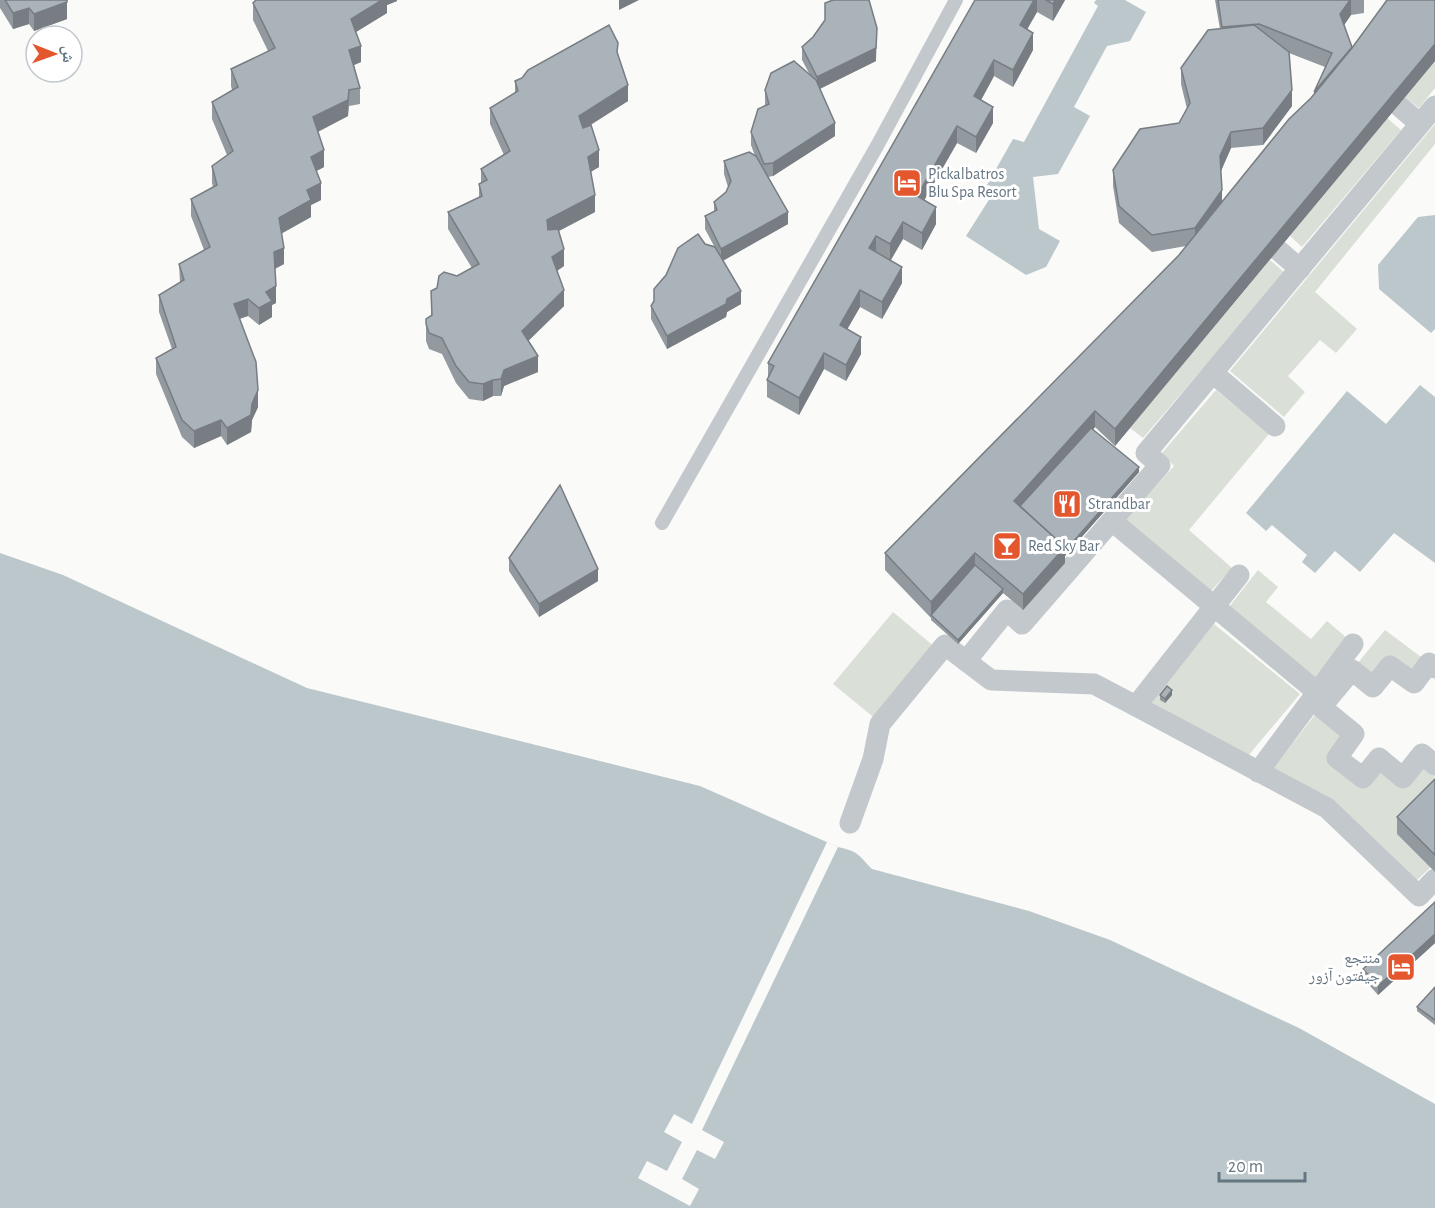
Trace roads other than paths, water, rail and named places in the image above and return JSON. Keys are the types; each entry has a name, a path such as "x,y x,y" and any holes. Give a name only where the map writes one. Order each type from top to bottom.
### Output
{"street":[{"path":"1398,105 1420,124"},
{"path":"966,661 1007,610 1022,624 1160,465 1146,453 1435,106"},
{"path":"1278,250 1300,269"},
{"path":"1213,373 1275,426"},
{"path":"1112,521 1317,692"},
{"path":"1136,706 1239,575"},
{"path":"1258,771 1353,644"},
{"path":"850,823 873,759 880,724 945,645 991,680 1094,684 1327,808 1419,896 1435,879"},
{"path":"1435,668 1429,663 1414,683 1390,666 1373,687 1352,670 1321,707 1354,734 1337,758 1363,778 1379,758 1403,778 1422,754 1435,765"}],"lane":[{"path":"662,523 871,156 956,0"}],"place":[{"name":"Pickalbatros Blu Spa Resort","path":"907,183"},
{"name":"Strandbar","path":"1067,504"},
{"name":"Red Sky Bar","path":"1007,546"},
{"name":"منتجع جيفتون آزور","path":"1401,967"}]}
